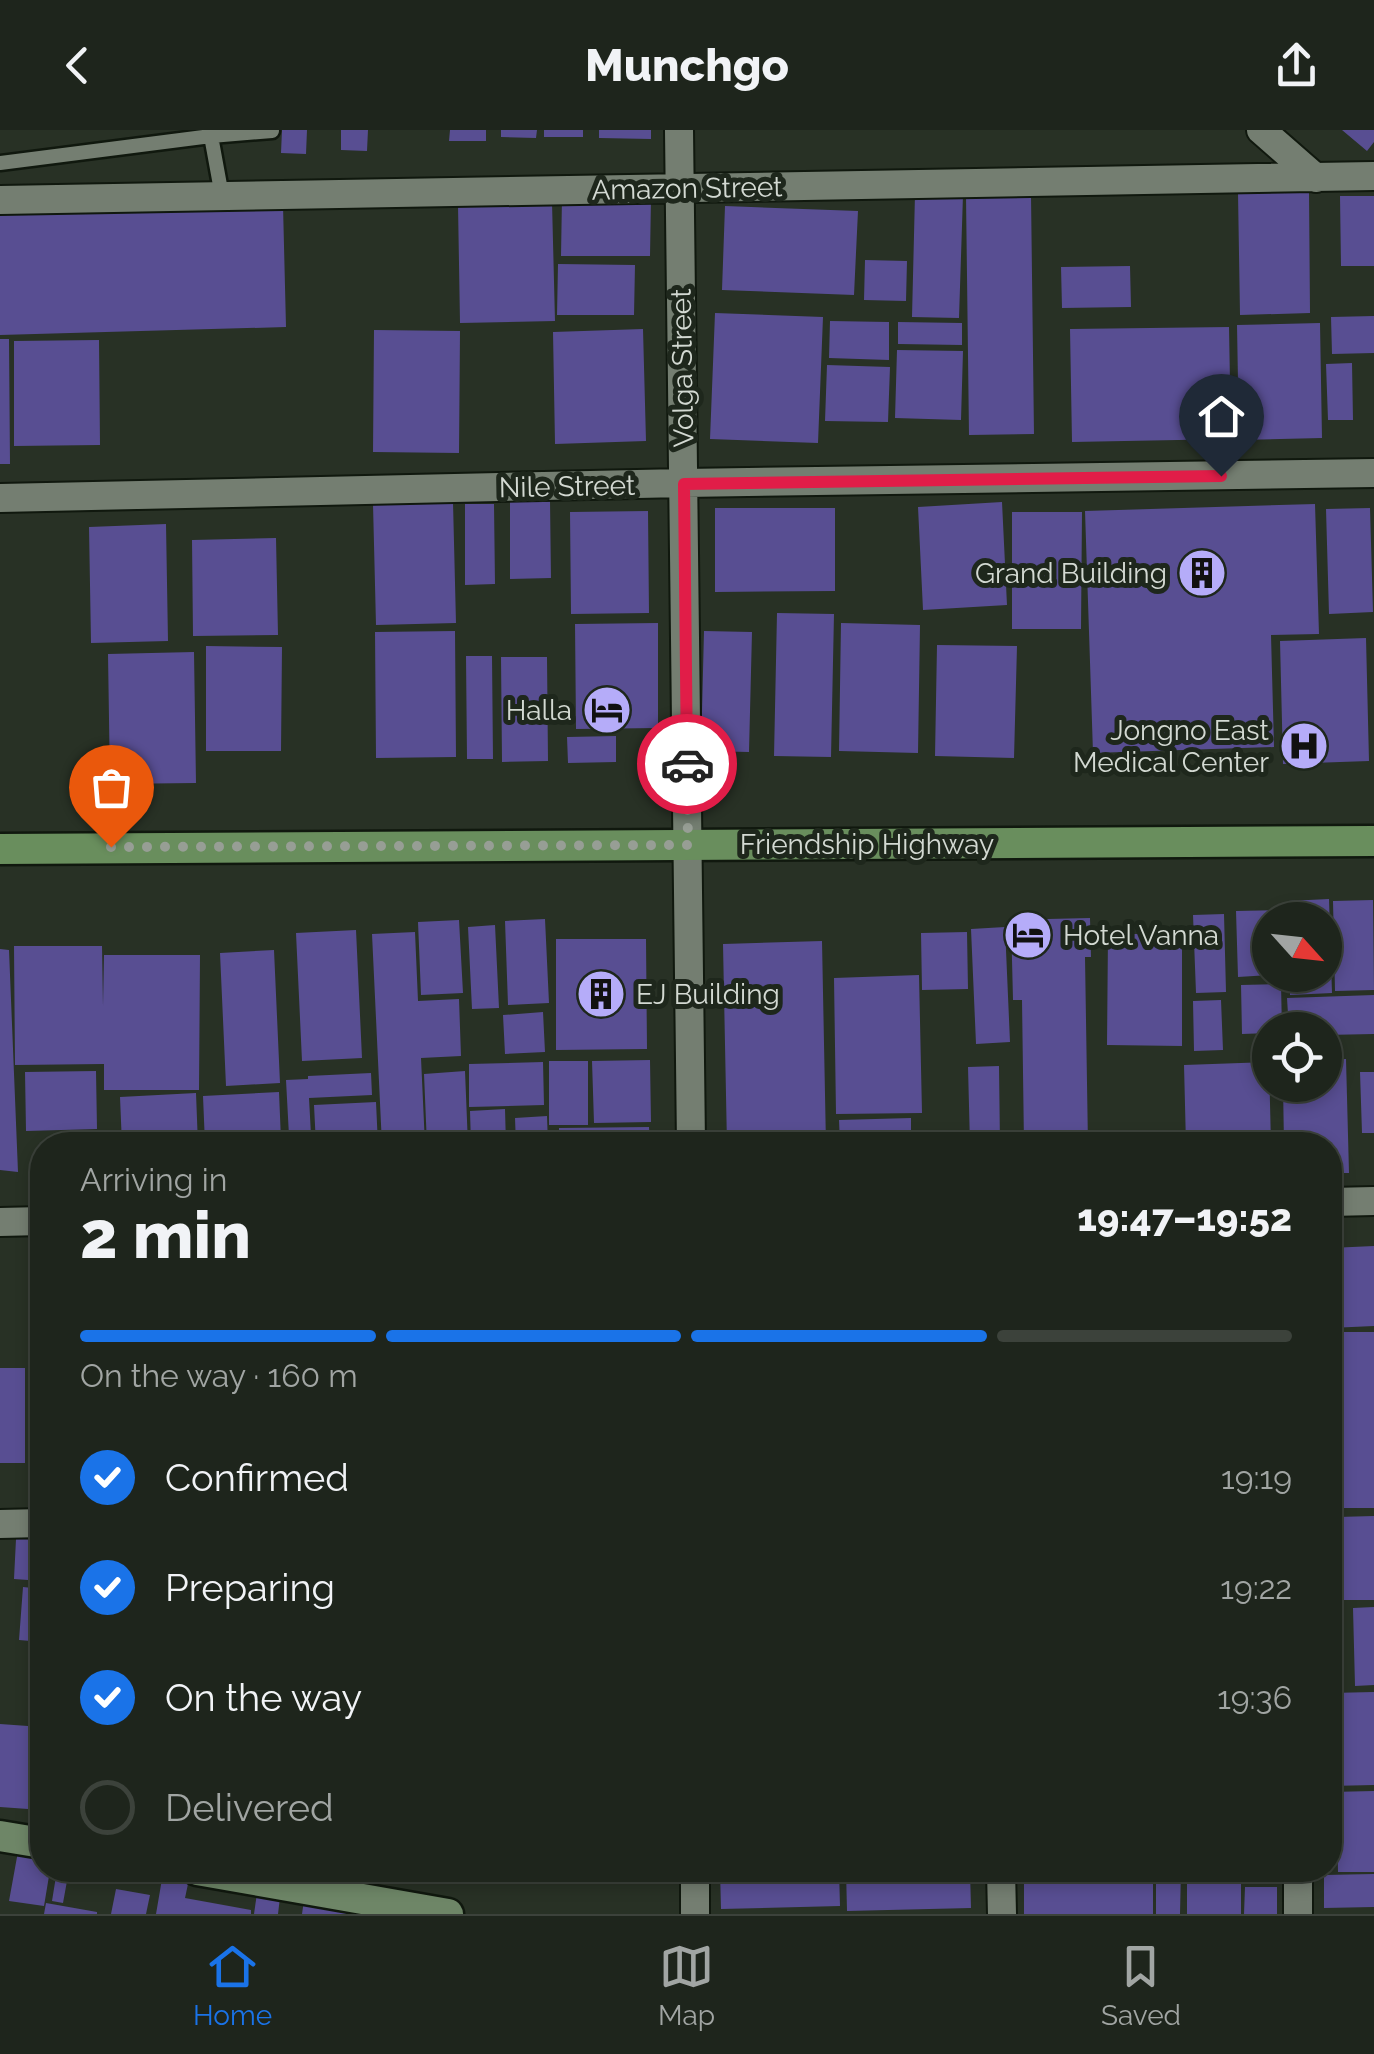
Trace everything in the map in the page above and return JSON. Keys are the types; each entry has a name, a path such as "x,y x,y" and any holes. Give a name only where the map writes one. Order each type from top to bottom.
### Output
{"main road":[{"name":"Friendship Highway","path":"0,848 1374,840"}],"street":[{"name":"Volga Street","path":"679,130 691,1132"},
{"path":"1261,130 1316,178"},
{"name":"Amazon Street","path":"0,200 1374,176"},
{"name":"Nile Street","path":"0,498 1374,474"},
{"path":"1342,1202 1374,1201"},
{"path":"0,1222 30,1221"},
{"path":"0,1524 30,1523"},
{"path":"0,1836 30,1841"},
{"path":"265,1882 448,1914"},
{"path":"695,1882 695,1914"},
{"path":"1002,1882 1002,1914"},
{"path":"1298,1882 1298,1914"}],"lane":[{"path":"0,162 272,131"},
{"path":"211,136 222,196"}],"building":[{"path":"282,130 307,130 306,154 281,153"},
{"path":"341,130 368,130 367,151 341,150"},
{"path":"450,130 486,130 486,141 449,141"},
{"path":"501,130 537,130 536,138 501,137"},
{"path":"544,130 583,130 583,137 544,137"},
{"path":"599,130 651,130 651,139 599,138"},
{"path":"1342,130 1374,130 1374,142 1367,151"},
{"path":"1309,191 1310,313 1240,315 1238,193"},
{"path":"915,194 963,195 959,318 912,317"},
{"path":"1031,195 1034,434 969,435 966,196"},
{"path":"1340,196 1374,196 1374,266 1341,266"},
{"path":"562,197 651,198 650,256 561,256"},
{"path":"552,202 555,321 460,323 458,205"},
{"path":"283,205 286,327 0,335 0,214"},
{"path":"725,206 858,211 854,295 722,290"},
{"path":"865,260 907,261 906,301 864,300"},
{"path":"558,264 635,265 634,315 557,315"},
{"path":"1130,266 1131,307 1062,308 1061,267"},
{"path":"715,313 823,317 818,443 710,439"},
{"path":"1374,316 1374,353 1332,354 1331,317"},
{"path":"830,321 889,322 889,360 829,358"},
{"path":"898,322 962,323 962,345 898,344"},
{"path":"1320,323 1322,438 1239,440 1237,325"},
{"path":"1229,327 1231,439 1072,442 1070,329"},
{"path":"643,329 646,441 555,444 553,332"},
{"path":"374,330 460,331 459,453 373,452"},
{"path":"0,339 9,339 10,464 0,464"},
{"path":"99,340 100,445 14,446 14,341"},
{"path":"897,350 963,351 961,420 895,418"},
{"path":"1352,363 1353,420 1328,420 1326,364"},
{"path":"827,365 890,367 888,422 825,421"},
{"path":"550,500 551,578 510,579 510,501"},
{"path":"453,502 456,623 376,625 373,504"},
{"path":"1002,502 1007,605 923,610 918,507"},
{"path":"465,504 494,504 495,584 465,585"},
{"name":"Grand Building","path":"1315,504 1319,634 1271,635 1274,747 1093,753 1085,511"},
{"path":"715,508 835,508 835,591 715,592"},
{"path":"1370,508 1373,612 1329,614 1326,509"},
{"path":"648,511 649,613 571,614 570,512"},
{"path":"1012,512 1082,512 1081,629 1012,629"},
{"path":"166,524 168,641 91,643 89,527"},
{"path":"276,538 278,635 193,636 192,540"},
{"path":"777,613 834,614 831,757 774,756"},
{"path":"658,623 658,728 576,729 575,624"},
{"path":"841,623 920,625 918,753 839,751"},
{"path":"455,631 456,757 376,758 375,632"},
{"path":"704,631 752,632 749,752 701,751"},
{"path":"1366,638 1369,761 1283,764 1280,641"},
{"path":"937,645 1017,646 1014,758 935,756"},
{"path":"206,646 282,647 281,751 206,751"},
{"path":"194,652 196,783 110,784 108,654"},
{"path":"466,656 492,656 493,759 467,759"},
{"path":"501,657 547,657 548,761 502,762"},
{"path":"616,736 616,762 568,763 567,737"},
{"path":"1329,899 1329,902 1288,902"},
{"path":"1373,900 1374,990 1342,991 1342,902 1333,901"},
{"path":"1236,911 1252,911 1252,976 1238,977"},
{"path":"1224,914 1226,992 1196,993 1193,915"},
{"path":"1090,918 1091,957 1085,957 1088,1132 1024,1132 1022,1000 1013,1000 1011,920"},
{"path":"545,919 549,1003 508,1005 505,921"},
{"path":"459,920 463,993 421,995 418,922"},
{"path":"495,925 499,1008 472,1009 468,927"},
{"path":"1005,927 1010,1042 976,1044 971,929"},
{"path":"356,930 362,1058 302,1061 296,933"},
{"path":"415,932 418,1001 459,999 461,1056 421,1058 424,1132 381,1132 372,934"},
{"path":"967,932 968,989 922,990 921,933"},
{"path":"1108,934 1182,934 1182,1046 1107,1045"},
{"name":"EJ Building","path":"556,939 646,939 647,1049 556,1050"},
{"path":"822,941 826,1132 727,1132 723,944"},
{"path":"14,946 102,946 103,1006 104,955 200,955 199,1090 104,1090 104,1064 15,1065"},
{"path":"0,949 9,950 18,1172 0,1170"},
{"path":"274,950 280,1083 226,1086 220,953"},
{"path":"919,975 922,1113 836,1114 834,978"},
{"path":"1241,985 1252,985 1252,992 1281,992 1282,1012 1252,1012 1252,1034 1242,1034"},
{"path":"1290,992 1332,992 1332,993"},
{"path":"1374,995 1374,1034 1342,1035 1342,1012 1288,1012 1287,998"},
{"path":"1221,1000 1223,1050 1194,1051 1193,1001"},
{"path":"543,1012 545,1052 505,1054 503,1015"},
{"path":"1342,1059 1346,1059 1349,1173 1342,1173 1342,1132 1284,1132 1283,1102 1342,1102"},
{"path":"650,1060 651,1122 594,1123 592,1061"},
{"path":"549,1061 588,1061 588,1125 549,1125"},
{"path":"543,1062 544,1105 469,1107 469,1064"},
{"path":"1252,1063 1252,1102 1270,1102 1271,1132 1186,1132 1184,1065"},
{"path":"999,1066 1000,1132 970,1132 968,1067"},
{"path":"96,1071 97,1129 26,1131 25,1072"},
{"path":"465,1071 467,1132 426,1132 424,1074"},
{"path":"1360,1072 1374,1072 1374,1133 1362,1133"},
{"path":"371,1073 372,1095 309,1098 311,1132 289,1132 286,1080"},
{"path":"279,1092 281,1132 204,1132 203,1096"},
{"path":"196,1093 198,1132 121,1132 120,1097"},
{"path":"376,1102 377,1132 315,1132 314,1105"},
{"path":"505,1109 506,1132 471,1132 470,1111"},
{"path":"547,1116 548,1132 516,1132 515,1118"},
{"path":"911,1118 911,1132 839,1132 839,1120"},
{"path":"649,1127 649,1132 559,1132 559,1128"},
{"path":"1374,1246 1374,1326 1342,1327 1342,1247"},
{"path":"1342,1332 1374,1332 1374,1508 1342,1508"},
{"path":"0,1368 25,1368 25,1463 0,1463"},
{"path":"1374,1516 1374,1600 1342,1600 1342,1517"},
{"path":"16,1539 30,1540 30,1580 14,1579"},
{"path":"23,1587 30,1588 30,1641 19,1640"},
{"path":"1374,1607 1374,1685 1355,1686 1353,1608"},
{"path":"1374,1692 1374,1785 1342,1786 1342,1693"},
{"path":"0,1724 30,1726 30,1809 0,1807"},
{"path":"1374,1791 1374,1872 1342,1872 1342,1792"},
{"path":"19,1846 30,1848 30,1882 48,1882 44,1906 9,1901"},
{"path":"1374,1874 1374,1907 1324,1908 1324,1882 1342,1882 1342,1875"},
{"path":"55,1882 67,1882 63,1903 52,1901"},
{"path":"161,1882 188,1884 185,1898 251,1910 251,1914 156,1914"},
{"path":"720,1882 839,1882 840,1906 721,1909"},
{"path":"846,1882 970,1882 971,1908 847,1911"},
{"path":"1024,1882 1153,1882 1153,1914 1024,1914"},
{"path":"1156,1882 1181,1882 1180,1914 1156,1914"},
{"path":"1187,1882 1241,1884 1241,1914 1187,1914"},
{"path":"258,1886 281,1889 278,1914 254,1914"},
{"path":"1245,1887 1277,1887 1277,1914 1244,1914"},
{"path":"116,1889 150,1895 146,1914 111,1914"},
{"path":"304,1900 373,1914 302,1914"},
{"path":"46,1903 97,1912 97,1914 44,1914"}],"way so far":[{"path":"111,847 688,845 687,764"}],"place":[{"name":"Grand Building","path":"1202,573"},
{"name":"Halla","path":"607,710"},
{"name":"Jongno East Medical Center","path":"1304,746"},
{"name":"Hotel Vanna","path":"1028,935"},
{"name":"EJ Building","path":"601,994"}],"route":[{"path":"687,764 684,484 1221,476"}]}
